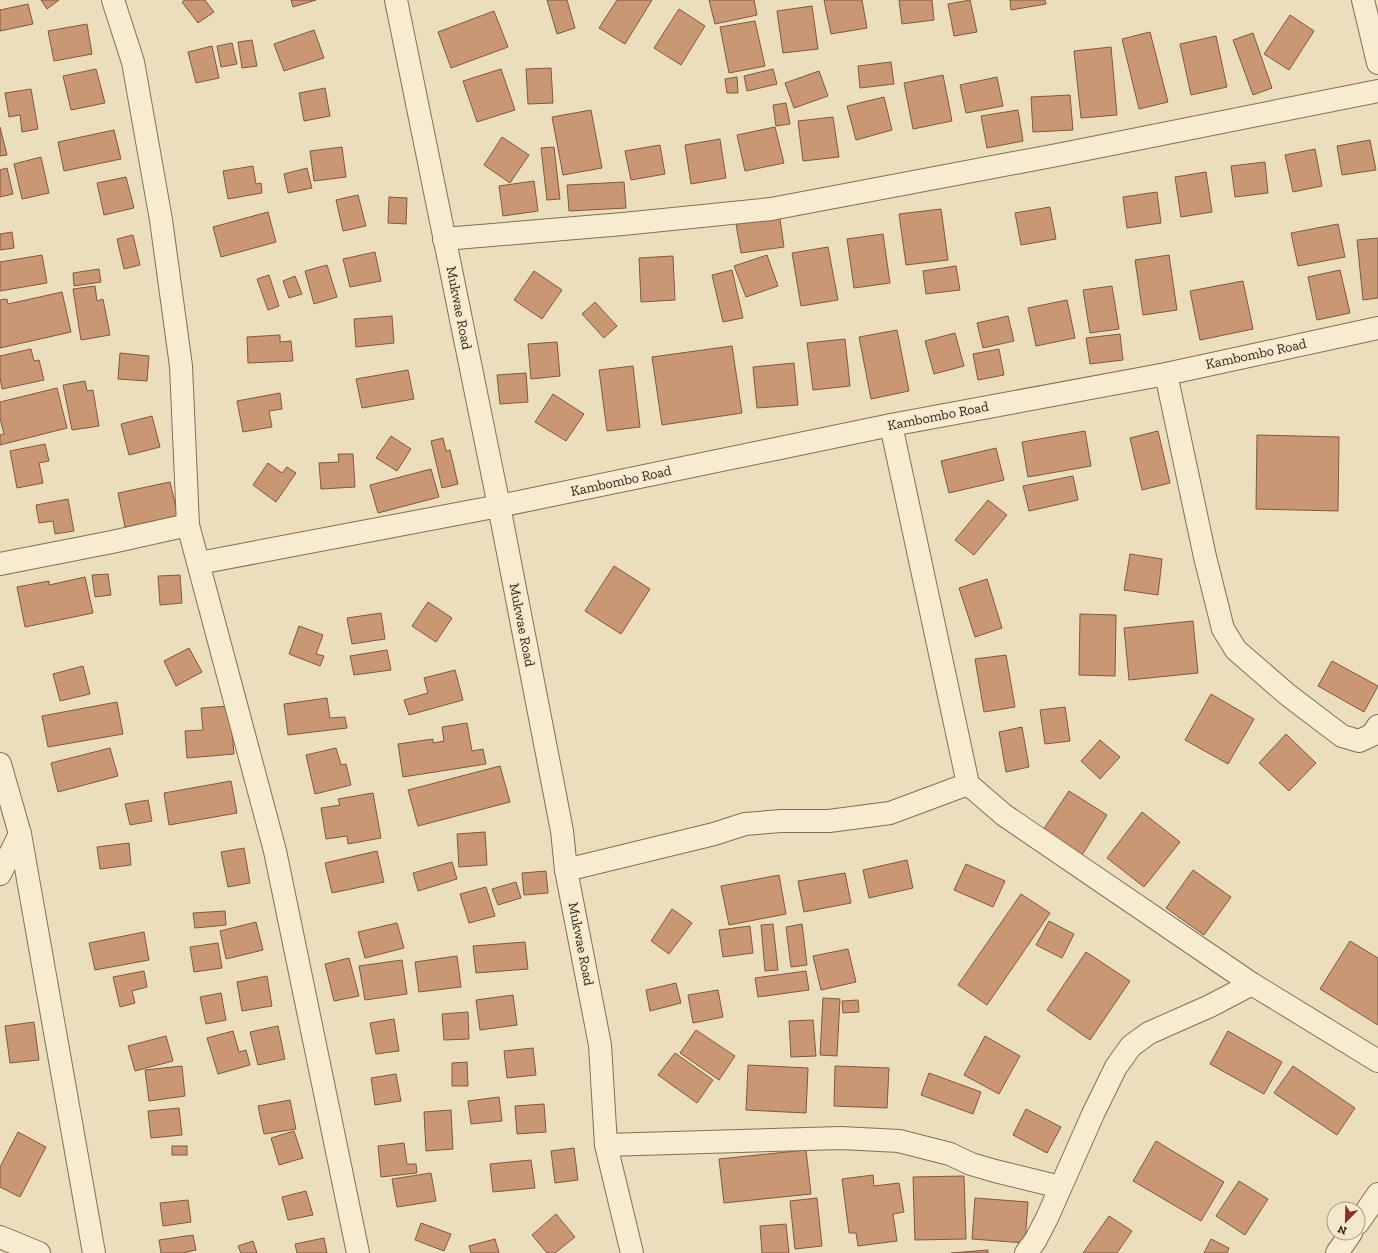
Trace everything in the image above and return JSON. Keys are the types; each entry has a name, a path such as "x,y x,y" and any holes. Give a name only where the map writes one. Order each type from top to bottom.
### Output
{"street":[{"path":"113,0 133,62 161,220 181,366 188,525 275,851 358,1253"},
{"name":"Mukwae Road","path":"396,0 499,506 562,831 566,870 600,1045 606,1145 632,1253"},
{"path":"1363,0 1376,50"},
{"path":"444,239 623,224 771,209 1062,154 1378,91"},
{"name":"Kambombo Road","path":"199,563 499,506 891,425 1166,374 1378,328"},
{"path":"1166,374 1205,557 1223,629 1236,650 1288,695 1342,736 1359,741 1372,735 1378,726"},
{"path":"891,425 968,784 1004,815 1252,984 1378,1061"},
{"path":"0,564 188,525"},
{"path":"0,764 20,834 94,1253"},
{"path":"566,870 714,834 745,824 781,821 830,821 890,813 968,784"},
{"path":"0,874 20,834"},
{"path":"1026,1253 1035,1241 1044,1224 1060,1186 1116,1067 1131,1046 1149,1032 1210,1006 1252,984"},
{"path":"606,1145 841,1138 899,1141 950,1154 971,1164 995,1172 1060,1186"},
{"path":"1366,1211 1378,1194"},
{"path":"0,1237 39,1253"},
{"path":"1338,1253 1346,1241"}],"building":[{"path":"41,0 59,0 47,9"},
{"path":"185,0 205,0 214,12 198,23 182,2"},
{"path":"291,0 316,0 293,7"},
{"path":"547,0 567,0 575,28 557,34"},
{"path":"617,0 652,0 625,44 599,28"},
{"path":"709,0 754,0 757,15 715,24"},
{"path":"824,0 862,0 867,28 831,34"},
{"path":"899,0 932,0 934,20 902,24"},
{"path":"970,0 977,32 954,36 948,4"},
{"path":"1010,0 1045,0 1046,4 1011,10"},
{"path":"28,4 33,24 0,31 0,10"},
{"path":"812,6 818,49 783,53 777,11"},
{"path":"679,9 705,26 681,65 654,48"},
{"path":"494,11 508,47 451,68 438,32"},
{"path":"1290,15 1314,31 1289,70 1264,54"},
{"path":"755,21 765,66 729,73 720,27"},
{"path":"87,24 92,54 54,61 48,31"},
{"path":"314,30 324,58 284,71 274,44"},
{"path":"1150,32 1168,102 1139,109 1122,39"},
{"path":"1253,33 1272,88 1253,95 1233,40"},
{"path":"1216,36 1227,87 1191,95 1180,44"},
{"path":"252,40 257,66 242,68 238,42"},
{"path":"232,43 237,64 221,67 217,46"},
{"path":"212,46 219,78 196,83 188,52"},
{"path":"1111,47 1117,115 1081,118 1074,51"},
{"path":"891,62 894,84 860,88 858,66"},
{"path":"551,68 553,103 528,104 526,69"},
{"path":"96,69 105,103 71,110 63,76"},
{"path":"501,69 515,110 477,122 463,81"},
{"path":"773,69 777,84 747,91 744,76"},
{"path":"819,71 828,96 794,108 785,83"},
{"path":"943,75 952,121 913,129 904,83"},
{"path":"737,77 738,93 727,93 725,79"},
{"path":"997,77 1003,106 966,113 960,85"},
{"path":"325,88 330,116 304,121 299,93"},
{"path":"31,89 38,129 22,132 20,115 9,117 5,93"},
{"path":"1070,95 1073,130 1033,132 1031,97"},
{"path":"884,97 892,130 856,140 847,106"},
{"path":"786,103 790,124 776,126 773,105"},
{"path":"591,110 602,168 563,175 552,117"},
{"path":"1018,110 1023,141 987,148 981,116"},
{"path":"833,117 839,157 803,161 798,121"},
{"path":"0,127 7,155 0,156"},
{"path":"775,127 784,163 745,171 737,135"},
{"path":"114,130 121,159 64,171 58,142"},
{"path":"502,137 529,155 510,183 484,165"},
{"path":"720,139 726,178 691,184 685,145"},
{"path":"1370,140 1376,170 1342,175 1337,146"},
{"path":"660,145 665,174 631,180 625,151"},
{"path":"342,147 346,177 314,181 310,151"},
{"path":"554,147 560,199 547,200 541,148"},
{"path":"1315,149 1322,186 1293,192 1285,155"},
{"path":"41,157 49,193 22,199 14,164"},
{"path":"1265,162 1268,193 1235,197 1231,166"},
{"path":"253,166 256,184 261,183 262,193 228,199 223,171"},
{"path":"7,168 13,194 0,197 0,170"},
{"path":"307,168 312,188 288,193 284,174"},
{"path":"1206,172 1212,212 1181,217 1175,177"},
{"path":"126,177 134,208 104,215 97,183"},
{"path":"534,181 538,211 503,216 499,186"},
{"path":"624,182 626,208 569,211 567,185"},
{"path":"1157,192 1161,223 1127,228 1123,197"},
{"path":"358,195 366,226 343,231 336,200"},
{"path":"389,197 407,198 406,224 388,223"},
{"path":"1050,207 1056,239 1021,245 1015,213"},
{"path":"941,209 948,260 906,265 899,214"},
{"path":"268,212 276,242 221,257 213,227"},
{"path":"780,219 784,247 741,253 736,224"},
{"path":"1338,224 1345,257 1298,266 1291,233"},
{"path":"12,232 14,248 0,250 0,234"},
{"path":"883,234 890,283 854,288 847,239"},
{"path":"133,235 140,265 124,269 117,239"},
{"path":"1378,238 1378,298 1363,300 1357,240"},
{"path":"828,247 838,300 801,306 792,253"},
{"path":"375,252 381,281 350,287 343,259"},
{"path":"42,255 47,283 0,291 0,262"},
{"path":"767,255 778,286 746,297 734,266"},
{"path":"1169,255 1177,310 1143,315 1135,260"},
{"path":"673,256 675,300 641,302 639,258"},
{"path":"327,265 337,297 314,304 305,271"},
{"path":"956,266 960,290 926,294 923,271"},
{"path":"99,269 101,282 74,286 73,273"},
{"path":"732,270 743,318 723,322 712,275"},
{"path":"1340,270 1350,313 1317,320 1308,277"},
{"path":"534,271 562,290 542,319 514,300"},
{"path":"269,275 279,306 268,310 257,279"},
{"path":"295,276 302,294 289,298 283,281"},
{"path":"1243,281 1253,329 1200,340 1190,291"},
{"path":"95,286 97,301 103,299 110,335 81,340 73,289"},
{"path":"1112,286 1119,329 1090,333 1083,290"},
{"path":"62,292 71,332 0,348 0,300 7,299 8,304"},
{"path":"1067,300 1075,338 1036,346 1028,308"},
{"path":"595,302 617,326 604,338 582,314"},
{"path":"392,316 394,343 356,347 354,319"},
{"path":"1008,316 1014,341 983,348 977,323"},
{"path":"897,330 909,391 871,399 859,337"},
{"path":"955,333 964,366 934,374 925,341"},
{"path":"1120,334 1123,360 1090,364 1086,338"},
{"path":"280,335 280,342 291,341 293,361 248,363 247,337"},
{"path":"845,339 850,386 813,390 807,343"},
{"path":"557,342 560,376 531,379 528,344"},
{"path":"732,346 742,413 662,425 652,357"},
{"path":"31,349 34,361 39,360 44,380 2,389 0,377 0,356"},
{"path":"999,349 1004,375 978,380 973,354"},
{"path":"120,353 149,356 147,381 118,379"},
{"path":"794,363 798,405 757,408 753,367"},
{"path":"633,366 640,427 607,431 599,370"},
{"path":"408,370 414,399 362,408 356,379"},
{"path":"526,373 528,402 500,404 497,375"},
{"path":"85,381 87,391 93,390 99,426 72,430 63,385"},
{"path":"57,388 67,428 0,445 0,435 4,434 0,418 0,402"},
{"path":"280,393 282,409 269,411 272,427 243,432 237,401"},
{"path":"553,394 584,414 566,441 535,422"},
{"path":"152,416 160,447 129,455 121,424"},
{"path":"1085,431 1091,466 1028,477 1022,442"},
{"path":"1158,431 1170,483 1142,490 1130,438"},
{"path":"1257,435 1339,437 1338,511 1256,509"},
{"path":"391,436 411,449 397,471 376,458"},
{"path":"443,438 446,451 450,450 458,484 442,488 431,441"},
{"path":"45,444 49,461 39,463 43,483 17,488 10,451"},
{"path":"996,448 1004,480 949,493 941,461"},
{"path":"338,454 353,454 355,487 321,489 319,463 339,462"},
{"path":"268,463 282,473 287,467 296,473 276,502 253,485"},
{"path":"431,469 439,497 378,513 370,485"},
{"path":"1073,476 1078,500 1029,511 1023,486"},
{"path":"170,482 178,516 125,527 118,493"},
{"path":"68,499 74,531 55,534 53,521 39,523 36,505"},
{"path":"988,500 1007,515 974,555 955,540"},
{"path":"1130,554 1162,559 1158,595 1124,590"},
{"path":"614,566 650,589 621,634 585,611"},
{"path":"108,574 111,595 95,597 92,575"},
{"path":"180,575 182,603 160,605 158,576"},
{"path":"85,577 93,613 25,627 17,587 49,581 49,585"},
{"path":"987,579 1002,628 975,637 959,588"},
{"path":"428,602 452,618 436,642 412,626"},
{"path":"381,613 385,639 352,644 347,618"},
{"path":"1080,614 1116,615 1115,676 1079,675"},
{"path":"1193,621 1198,673 1129,680 1124,628"},
{"path":"299,626 323,635 316,654 324,656 320,666 289,654"},
{"path":"189,648 202,672 176,686 164,661"},
{"path":"387,650 391,670 354,675 350,656"},
{"path":"1006,655 1015,707 984,712 975,659"},
{"path":"1332,661 1378,686 1364,712 1318,686"},
{"path":"83,666 90,694 60,701 53,674"},
{"path":"455,670 463,700 409,715 404,700 428,693 424,678"},
{"path":"1211,694 1254,719 1228,764 1185,740"},
{"path":"327,698 330,718 345,717 347,728 288,735 284,704"},
{"path":"117,702 123,734 48,747 42,716"},
{"path":"230,706 234,754 187,758 185,731 203,730 201,708"},
{"path":"1065,707 1070,741 1045,744 1040,710"},
{"path":"467,723 472,751 483,749 486,764 403,777 398,744 433,739 433,743 444,741 442,727"},
{"path":"1022,727 1029,767 1006,772 999,732"},
{"path":"1286,734 1316,763 1289,791 1259,763"},
{"path":"1100,740 1120,757 1100,779 1081,761"},
{"path":"110,748 118,776 58,792 51,763"},
{"path":"336,748 341,765 346,764 351,785 315,794 306,755"},
{"path":"500,766 510,802 418,826 408,790"},
{"path":"231,781 237,813 169,825 164,793"},
{"path":"1069,791 1107,815 1082,855 1043,830"},
{"path":"373,793 381,838 348,844 347,836 326,839 321,808 340,805 338,799"},
{"path":"148,800 152,821 130,825 125,804"},
{"path":"1142,812 1180,842 1144,887 1107,858"},
{"path":"485,832 487,865 459,867 457,834"},
{"path":"129,843 131,865 100,869 97,847"},
{"path":"244,848 250,883 228,887 221,852"},
{"path":"377,851 384,882 332,893 325,863"},
{"path":"907,860 913,888 869,898 863,870"},
{"path":"452,862 457,879 418,891 413,873"},
{"path":"966,864 1005,881 993,907 954,890"},
{"path":"1193,870 1231,897 1204,935 1166,908"},
{"path":"546,871 548,893 524,895 522,873"},
{"path":"845,873 851,903 804,912 798,881"},
{"path":"779,875 786,914 729,925 721,886"},
{"path":"516,882 521,898 498,905 492,889"},
{"path":"486,887 495,916 469,923 460,894"},
{"path":"1021,894 1050,913 987,1005 958,985"},
{"path":"672,909 692,923 669,954 651,941"},
{"path":"225,911 226,925 195,928 193,913"},
{"path":"1049,921 1074,934 1062,958 1036,945"},
{"path":"256,922 263,950 226,959 220,931"},
{"path":"397,923 404,948 365,958 358,932"},
{"path":"773,924 778,970 765,971 761,925"},
{"path":"802,924 807,965 791,967 786,927"},
{"path":"750,926 753,953 723,957 719,930"},
{"path":"144,932 149,960 95,970 89,943"},
{"path":"1350,941 1378,958 1378,1025 1320,989"},
{"path":"525,942 528,969 476,973 473,946"},
{"path":"218,943 222,968 194,972 190,947"},
{"path":"848,949 856,982 821,990 813,956"},
{"path":"1086,952 1130,981 1090,1040 1047,1010"},
{"path":"457,956 461,987 419,992 415,962"},
{"path":"349,958 359,996 334,1001 325,964"},
{"path":"402,960 407,994 365,1000 359,966"},
{"path":"144,971 147,987 132,991 135,1003 120,1007 113,977"},
{"path":"806,971 809,990 758,997 755,978"},
{"path":"267,976 272,1006 242,1011 237,982"},
{"path":"676,983 681,1003 650,1011 646,990"},
{"path":"718,990 723,1017 693,1023 688,995"},
{"path":"221,993 226,1020 206,1024 200,997"},
{"path":"513,995 517,1025 480,1030 476,1000"},
{"path":"823,998 840,999 837,1056 820,1055"},
{"path":"858,1000 859,1012 843,1013 842,1001"},
{"path":"468,1012 469,1039 444,1040 442,1014"},
{"path":"394,1019 399,1051 376,1054 370,1023"},
{"path":"813,1020 816,1056 791,1057 789,1021"},
{"path":"34,1022 39,1060 10,1063 5,1026"},
{"path":"278,1026 285,1059 258,1065 250,1032"},
{"path":"696,1030 735,1056 719,1080 680,1053"},
{"path":"233,1031 239,1052 246,1050 250,1065 218,1074 207,1038"},
{"path":"1228,1031 1282,1062 1264,1094 1210,1064"},
{"path":"166,1036 173,1061 135,1071 128,1046"},
{"path":"985,1036 1020,1056 999,1094 964,1075"},
{"path":"533,1048 536,1075 507,1078 504,1051"},
{"path":"675,1053 713,1080 697,1103 658,1075"},
{"path":"467,1062 468,1086 452,1086 452,1063"},
{"path":"748,1065 808,1068 806,1113 746,1110"},
{"path":"182,1066 185,1096 149,1101 145,1070"},
{"path":"835,1066 889,1068 887,1108 834,1106"},
{"path":"1293,1066 1355,1108 1337,1135 1274,1093"},
{"path":"929,1073 981,1092 973,1114 921,1095"},
{"path":"396,1074 401,1101 375,1105 371,1078"},
{"path":"499,1097 502,1121 471,1124 468,1101"},
{"path":"290,1100 296,1129 264,1134 258,1106"},
{"path":"544,1104 546,1132 517,1134 515,1106"},
{"path":"179,1108 182,1135 151,1138 148,1111"},
{"path":"1026,1109 1061,1127 1047,1153 1013,1135"},
{"path":"451,1110 453,1149 426,1151 424,1112"},
{"path":"294,1131 303,1158 279,1165 271,1138"},
{"path":"18,1132 46,1147 20,1197 0,1187 0,1167"},
{"path":"1156,1141 1224,1182 1201,1221 1133,1181"},
{"path":"404,1143 407,1164 416,1164 417,1173 381,1177 378,1146"},
{"path":"172,1146 187,1146 187,1155 172,1155"},
{"path":"574,1148 578,1180 555,1183 551,1151"},
{"path":"806,1150 811,1194 724,1203 719,1159"},
{"path":"531,1160 535,1188 493,1192 490,1164"},
{"path":"431,1173 436,1201 397,1207 392,1179"},
{"path":"873,1175 874,1186 899,1183 904,1212 893,1214 897,1241 858,1246 856,1233 849,1233 842,1179"},
{"path":"964,1176 966,1239 915,1240 913,1177"},
{"path":"1239,1181 1268,1199 1245,1235 1216,1216"},
{"path":"306,1191 313,1215 288,1220 282,1197"},
{"path":"817,1198 822,1246 795,1249 790,1201"},
{"path":"975,1198 1028,1202 1025,1243 972,1239"},
{"path":"188,1200 191,1222 163,1226 160,1203"},
{"path":"556,1214 575,1237 555,1253 547,1253 532,1235"},
{"path":"1109,1216 1132,1231 1117,1253 1083,1253"},
{"path":"421,1223 451,1234 444,1251 415,1240"},
{"path":"786,1224 789,1253 762,1253 760,1226"},
{"path":"193,1235 196,1250 183,1253 161,1253 159,1240"},
{"path":"324,1238 327,1253 297,1253 295,1244"},
{"path":"495,1239 499,1253 471,1253 469,1246"},
{"path":"1211,1239 1229,1248 1227,1253 1204,1253"},
{"path":"253,1241 257,1253 241,1253 238,1246"},
{"path":"988,1250 988,1253 951,1253"}]}
